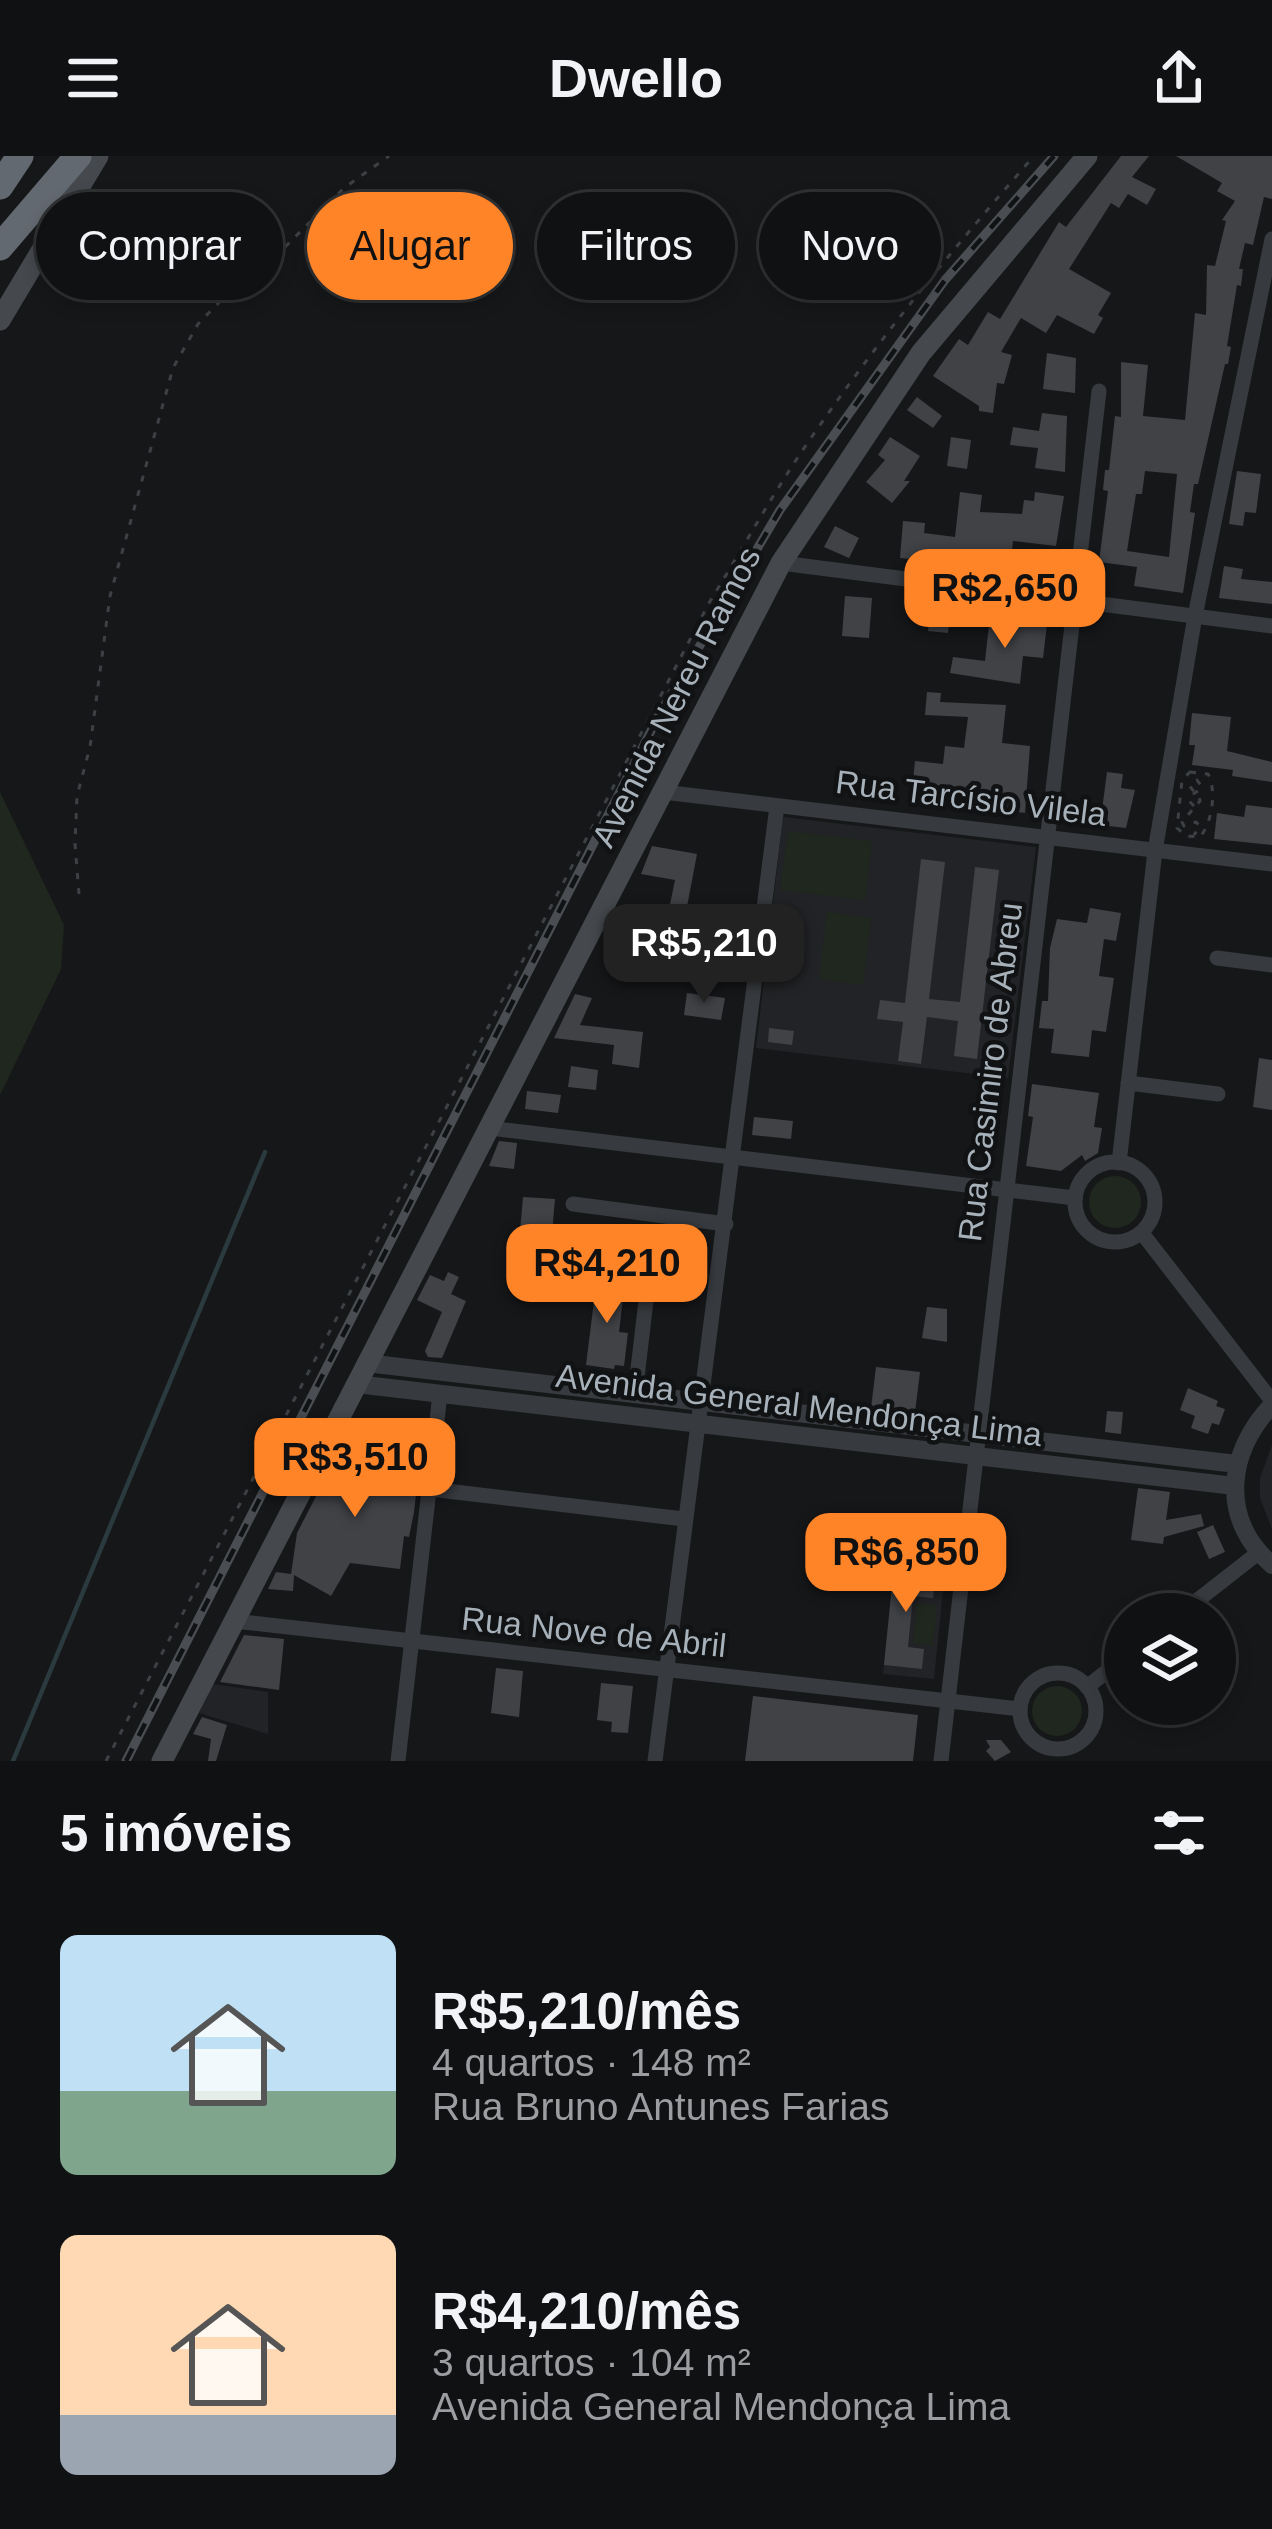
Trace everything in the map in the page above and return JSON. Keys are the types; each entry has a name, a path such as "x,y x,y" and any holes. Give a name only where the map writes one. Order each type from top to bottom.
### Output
{"highway":[{"path":"0,187 20,156"},
{"path":"0,245 55,156"},
{"path":"0,245 77,156"}],"main road":[{"path":"0,320 98,156"},
{"name":"Avenida Nereu Ramos","path":"162,1761 781,563 921,353 1088,156"}],"street":[{"path":"1119,1162 1155,850 1195,616 1264,313 1272,239"},
{"name":"Rua Casimiro de Abreu","path":"941,1761 1099,391"},
{"path":"781,563 1272,626"},
{"name":"Rua Tarcísio Vilela","path":"663,792 1272,865"},
{"path":"655,1761 777,806"},
{"path":"1217,958 1272,965"},
{"path":"1129,1083 1218,1094"},
{"path":"490,1128 1075,1198"},
{"path":"1119,1162 1142,1173 1150,1184 1154,1209 1142,1233 1118,1242 1092,1235 1076,1214 1075,1198 1089,1172 1119,1162"},
{"path":"573,1204 726,1224"},
{"path":"1142,1233 1272,1403 1243,1442 1235,1486 1236,1507 1265,1559 1212,1593"},
{"path":"635,1394 646,1301"},
{"name":"Avenida General Mendonça Lima","path":"366,1363 1237,1464"},
{"name":"Avenida General Mendonça Lima","path":"356,1384 1235,1486"},
{"path":"398,1761 440,1394"},
{"path":"430,1489 684,1519"},
{"name":"Rua Nove de Abril","path":"234,1622 1020,1709"},
{"path":"1049,1674 1072,1676 1088,1687 1095,1705 1091,1728 1074,1745 1052,1755 1031,1738 1021,1720 1029,1687 1049,1674"},
{"path":"1088,1687 1104,1674"}],"path":[{"path":"79,894 77,796 92,731 110,596 173,368 198,325 233,288 273,259 344,188 389,156"},
{"path":"106,1761 709,603 808,442 871,353 938,266 1034,156"},
{"path":"1190,772 1197,780"},
{"path":"1190,772 1204,773 1213,784 1208,824 1200,837 1191,837 1177,828 1182,780 1190,772"},
{"path":"1191,837 1200,826 1182,822 1194,806 1189,801 1195,793 1190,786 1204,773"}],"shaded area":[{"path":"0,792 64,925 61,969 0,1095"},
{"path":"783,817 1036,847 1008,1078 756,1048"},
{"path":"788,831 872,841 865,900 780,890"},
{"path":"827,912 871,918 863,985 819,979"},
{"path":"1115,1176 1133,1184 1141,1202 1133,1220 1115,1228 1097,1220 1089,1202 1097,1184"},
{"path":"1272,1445 1272,1529 1260,1498 1260,1478"},
{"path":"894,1566 945,1571 934,1679 883,1674"},
{"path":"917,1603 937,1605 933,1646 913,1643"},
{"path":"213,1684 268,1692 268,1734 199,1713"},
{"path":"1057,1686 1075,1693 1082,1711 1075,1729 1057,1736 1039,1729 1032,1711 1039,1693"}],"building":[{"path":"1121,156 1149,156 1132,177 1156,189 1147,205 1128,194 1119,208 1111,203 1069,269 1111,293 1098,315 1103,318 1094,334 1057,315 1046,333 1021,318 1001,352 1012,355 1004,384 997,383 993,413 979,411 979,406 933,376 959,339 968,345 988,312 1000,319 1059,222 1066,227"},
{"path":"1176,156 1272,156 1272,199 1264,197 1253,245 1245,243 1228,364 1198,484 1194,484 1190,512 1195,513 1183,593 1134,586 1137,567 1099,562 1108,491 1103,490 1105,470 1109,470 1115,416 1121,417 1121,362 1148,365 1143,416 1185,420 1195,313 1206,315 1207,265 1215,266 1226,221 1222,220 1235,201 1217,191 1222,183","holes":["1145,471 1177,474 1169,557 1127,551 1136,494 1142,494"]},
{"path":"1047,353 1076,358 1075,393 1043,389"},
{"path":"917,397 942,416 933,428 907,410"},
{"path":"1042,413 1067,416 1065,472 1035,468 1038,448 1010,445 1013,427 1039,431"},
{"path":"890,437 920,456 904,481 910,481 892,503 866,482 885,460 878,455"},
{"path":"951,437 971,440 967,469 947,466"},
{"path":"1237,471 1261,474 1256,513 1245,512 1243,526 1229,524"},
{"path":"960,492 982,495 980,512 1022,514 1024,500 1034,501 1035,492 1064,496 1056,546 1013,541 1010,569 922,556 922,560 900,558 903,521 925,523 924,533 955,537"},
{"path":"835,526 859,538 849,558 824,547"},
{"path":"1224,566 1243,569 1241,579 1272,582 1272,604 1219,598"},
{"path":"845,596 872,598 869,638 842,636"},
{"path":"930,608 950,610 948,633 928,631"},
{"path":"990,616 1047,624 1043,658 1023,656 1020,684 950,673 953,657 985,661"},
{"path":"927,692 941,693 940,702 1006,705 1002,743 1030,746 1025,813 989,808 990,798 912,791 915,761 943,764 945,746 964,748 968,717 925,715"},
{"path":"1192,713 1231,717 1227,751 1272,762 1272,782 1232,776 1233,770 1192,765"},
{"path":"1107,772 1123,774 1121,788 1135,790 1126,828 1100,825"},
{"path":"1246,805 1272,808 1272,845 1214,839 1217,813 1244,817"},
{"path":"652,846 697,854 686,912 669,909 675,880 641,874"},
{"path":"921,859 945,862 929,999 960,1002 975,867 999,870 977,1059 954,1056 958,1021 927,1017 921,1064 898,1061 903,1022 877,1019 880,1000 905,1003"},
{"path":"1090,908 1121,913 1116,941 1104,939 1099,976 1114,978 1106,1032 1092,1030 1089,1057 1051,1053 1054,1029 1039,1028 1042,1001 1048,1001 1050,948 1057,919 1087,923"},
{"path":"675,912 693,915 688,948 669,944"},
{"path":"608,938 671,947 669,971 604,960"},
{"path":"687,993 725,998 721,1020 684,1015"},
{"path":"575,994 592,998 580,1025 643,1032 639,1068 612,1064 614,1045 554,1038"},
{"path":"769,1028 794,1031 792,1045 768,1042"},
{"path":"1259,1058 1272,1060 1272,1110 1253,1107"},
{"path":"571,1066 598,1070 596,1090 568,1087"},
{"path":"1032,1084 1099,1093 1094,1127 1102,1128 1098,1153 1085,1161 1082,1155 1061,1171 1026,1166"},
{"path":"527,1091 561,1095 558,1113 525,1109"},
{"path":"754,1117 793,1121 791,1139 752,1135"},
{"path":"499,1141 517,1143 514,1169 489,1166"},
{"path":"523,1197 555,1199 551,1245 519,1243"},
{"path":"448,1272 459,1277 451,1294 466,1301 442,1358 428,1357 425,1351 442,1312 417,1300 430,1275 444,1281"},
{"path":"597,1277 625,1281 619,1332 628,1333 624,1366 614,1369 586,1365"},
{"path":"927,1307 947,1309 947,1342 922,1338"},
{"path":"876,1367 920,1372 915,1412 871,1408"},
{"path":"1188,1388 1225,1409 1219,1425 1212,1423 1208,1434 1191,1428 1195,1416 1180,1410"},
{"path":"1107,1411 1123,1412 1121,1434 1105,1432"},
{"path":"363,1447 406,1464 408,1458 420,1460 400,1569 350,1563 331,1596 294,1575 293,1591 268,1589 276,1572 291,1574 297,1533 339,1452 358,1460"},
{"path":"1138,1488 1170,1492 1166,1520 1201,1514 1204,1526 1164,1537 1163,1544 1131,1540"},
{"path":"1213,1525 1225,1552 1209,1559 1197,1532"},
{"path":"894,1566 936,1570 933,1598 913,1596 908,1647 924,1649 922,1669 884,1665"},
{"path":"244,1635 284,1639 279,1690 220,1682"},
{"path":"496,1668 523,1671 519,1717 491,1713"},
{"path":"601,1683 633,1686 628,1733 611,1732 612,1722 597,1720"},
{"path":"753,1696 918,1715 913,1761 745,1761"},
{"path":"202,1717 227,1725 216,1761 208,1761 211,1739 193,1734"},
{"path":"986,1740 1001,1740 1011,1752 995,1761 986,1751 990,1747"}],"waterway":[{"path":"13,1761 265,1152"}],"railway":[{"path":"126,1761 660,713 780,510 945,280 1054,156"}]}
